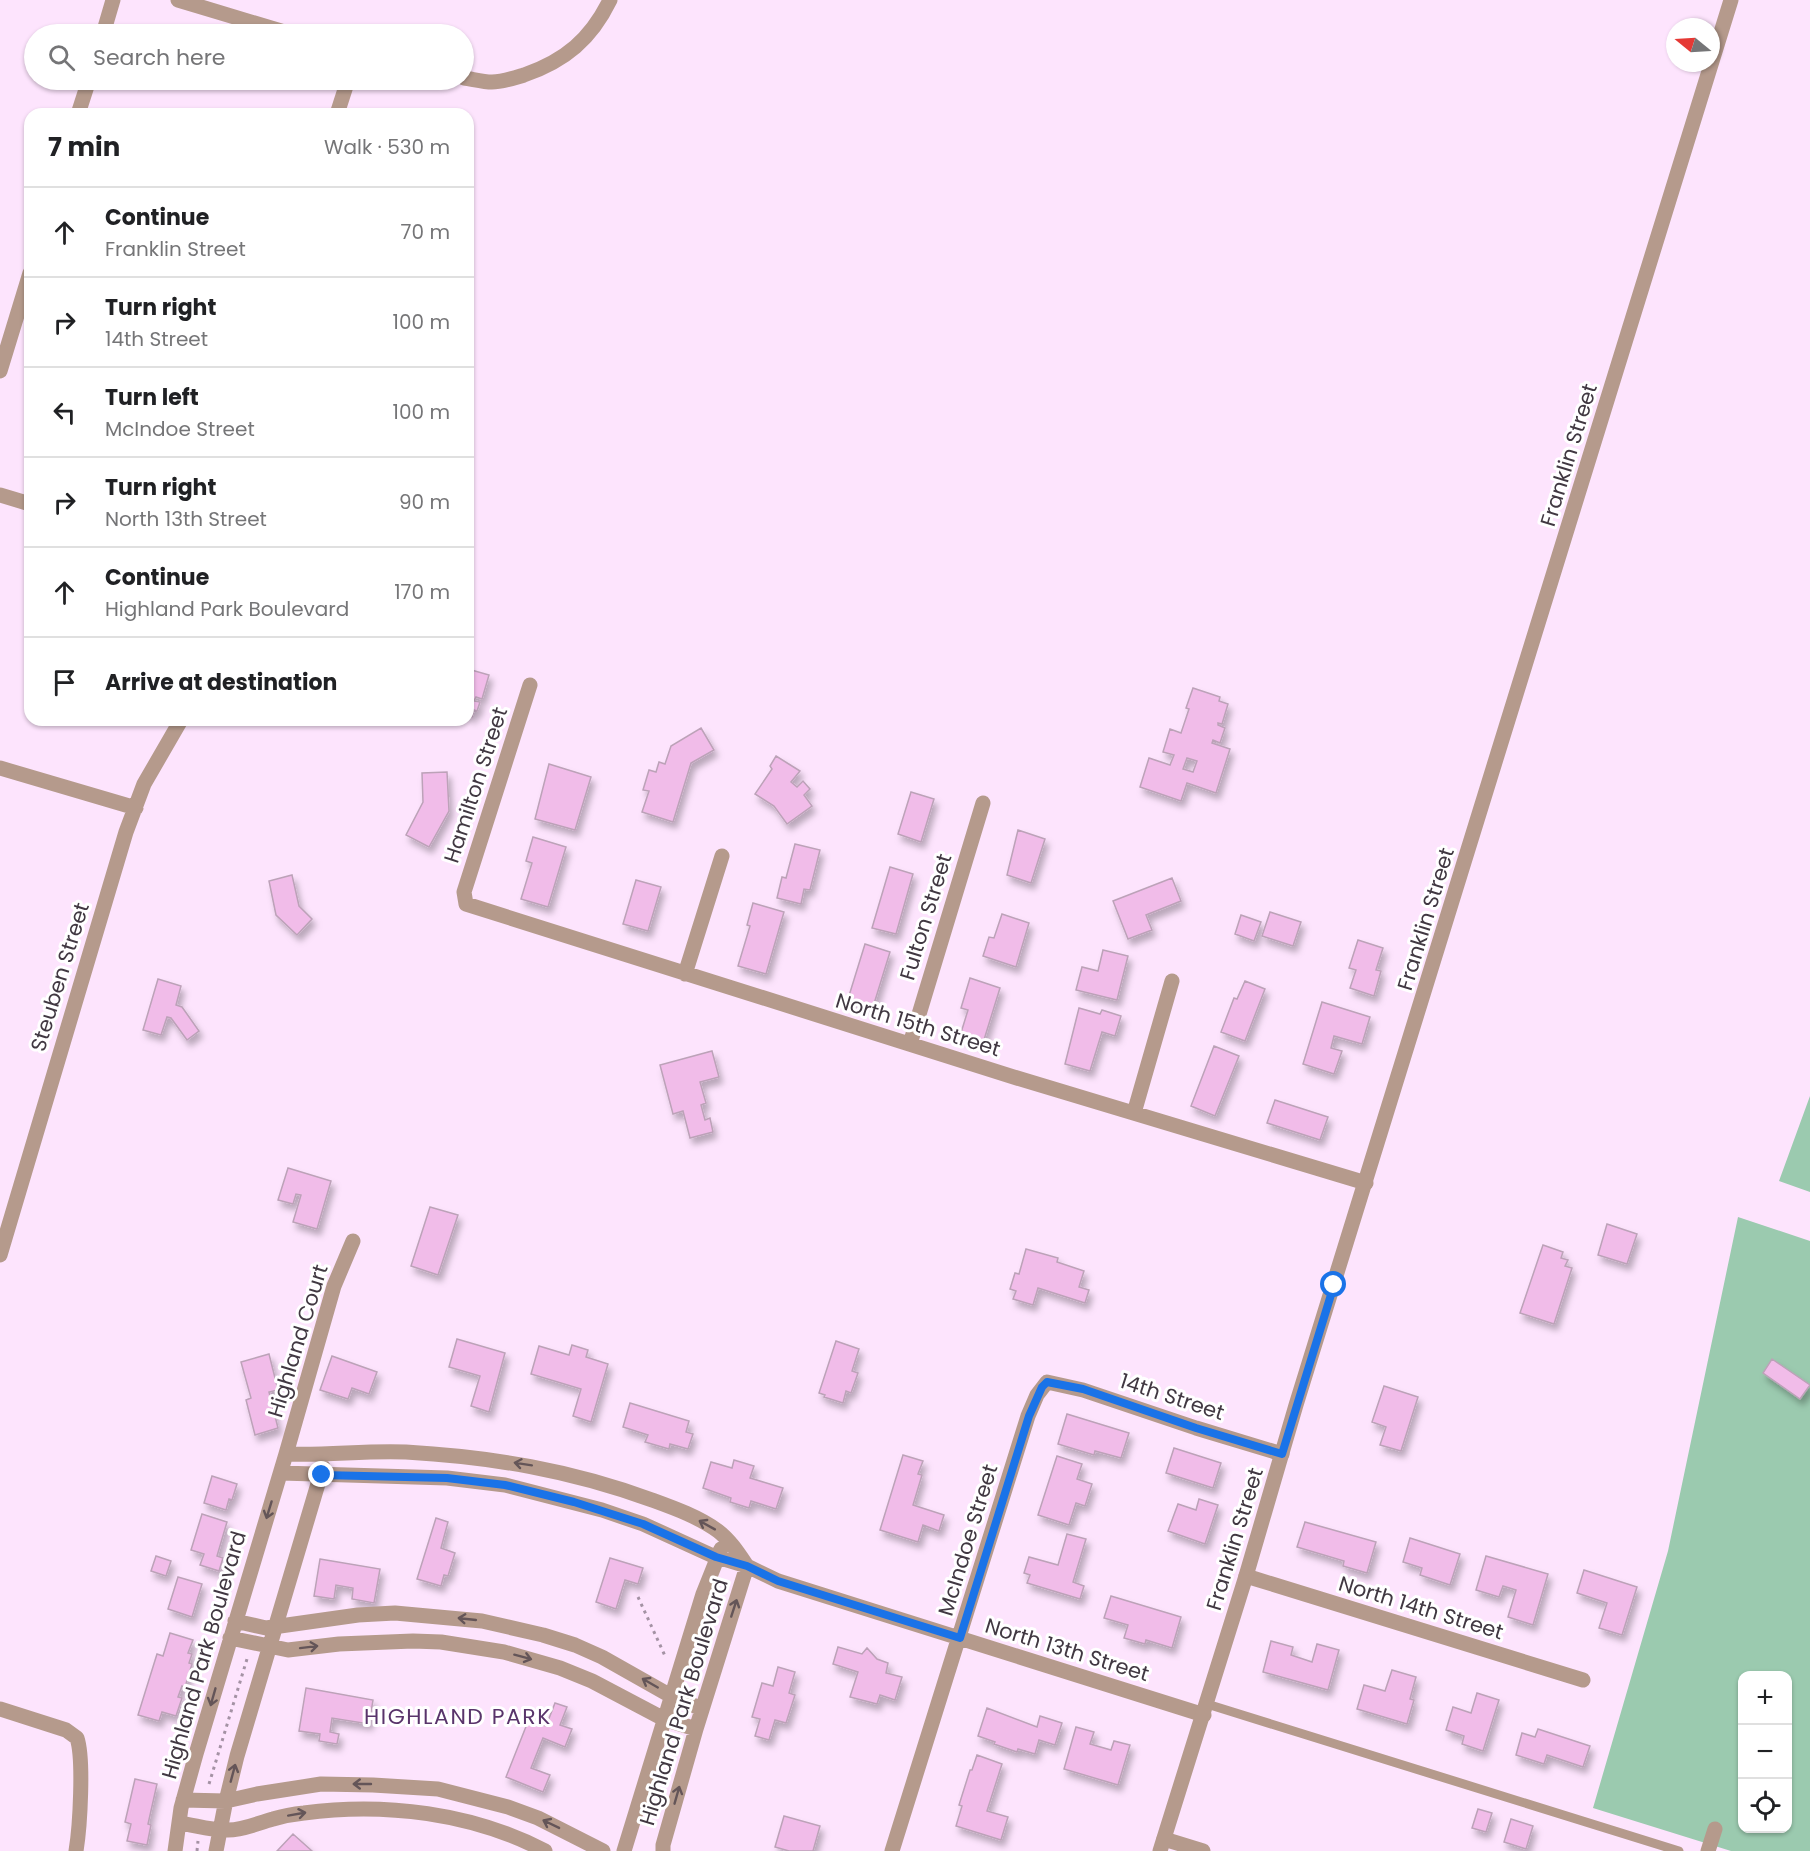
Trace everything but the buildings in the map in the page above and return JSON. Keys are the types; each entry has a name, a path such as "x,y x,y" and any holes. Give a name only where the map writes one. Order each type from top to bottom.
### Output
{"street":[{"path":"106,24 113,0"},
{"path":"178,0 258,24"},
{"path":"474,79 491,82 516,78 548,67 590,34 610,0"},
{"name":"Franklin Street","path":"1162,1845 1731,0"},
{"path":"80,108 86,90"},
{"path":"339,108 345,90"},
{"path":"0,371 24,293"},
{"path":"0,495 24,502"},
{"name":"Hamilton Street","path":"465,897 464,892 530,685"},
{"name":"Steuben Street","path":"0,1254 110,885 136,807 144,784 178,726"},
{"path":"0,768 136,807"},
{"name":"Fulton Street","path":"910,1044 983,802"},
{"path":"685,974 722,856"},
{"name":"North 15th Street","path":"465,897 466,904 477,909 1366,1183"},
{"path":"1134,1113 1172,981"},
{"name":"Highland Court","path":"286,1454 334,1286 353,1242"},
{"name":"14th Street","path":"1047,1382 1083,1389 1196,1428 1282,1454"},
{"name":"McIndoe Street","path":"892,1851 1029,1416 1042,1387 1047,1382"},
{"name":"Highland Park Boulevard","path":"175,1851 183,1800 286,1454 404,1452 505,1461 602,1483 667,1506 709,1525 727,1539 747,1566"},
{"path":"216,1851 226,1801 274,1628 322,1475 324,1454"},
{"name":"Highland Park Boulevard","path":"281,1473 447,1478 505,1485 619,1515 716,1557 747,1566"},
{"name":"Highland Park Boulevard","path":"624,1851 716,1557 727,1539"},
{"name":"Highland Park Boulevard","path":"663,1851 702,1709 747,1566"},
{"name":"North 13th Street","path":"747,1566 778,1581 960,1638 1205,1709"},
{"name":"North 14th Street","path":"1246,1575 1582,1680"},
{"path":"235,1621 257,1627 274,1628 358,1615 386,1614 434,1615 482,1621 575,1645 602,1657 671,1696 702,1709"},
{"path":"230,1638 288,1650 339,1644 413,1641 441,1642 486,1649 535,1660 592,1681 664,1719 696,1730"},
{"path":"0,1709 76,1736 79,1745 76,1851"},
{"path":"183,1800 226,1801 321,1784 438,1790 508,1807 537,1818 603,1851"},
{"path":"178,1823 220,1830 242,1829 274,1818 325,1810 396,1810 438,1815 480,1825 545,1851"},
{"path":"1708,1851 1715,1829"},
{"path":"1162,1845 1203,1851"}],"lane":[{"path":"1205,1709 1679,1851"}],"path":[{"path":"638,1597 656,1640 670,1665 680,1668"}],"green space":[{"path":"1810,1096 1810,1192 1779,1181"},
{"path":"1738,1217 1810,1241 1810,1851 1731,1851 1593,1808 1668,1551"}],"district":[{"name":"HIGHLAND PARK","path":"458,1716"}],"route":[{"path":"322,1475 447,1478 505,1485 574,1502 643,1524 716,1557 747,1566 778,1581 960,1638 1029,1416 1037,1395 1047,1382 1083,1389 1196,1428 1282,1454 1334,1285"}]}
